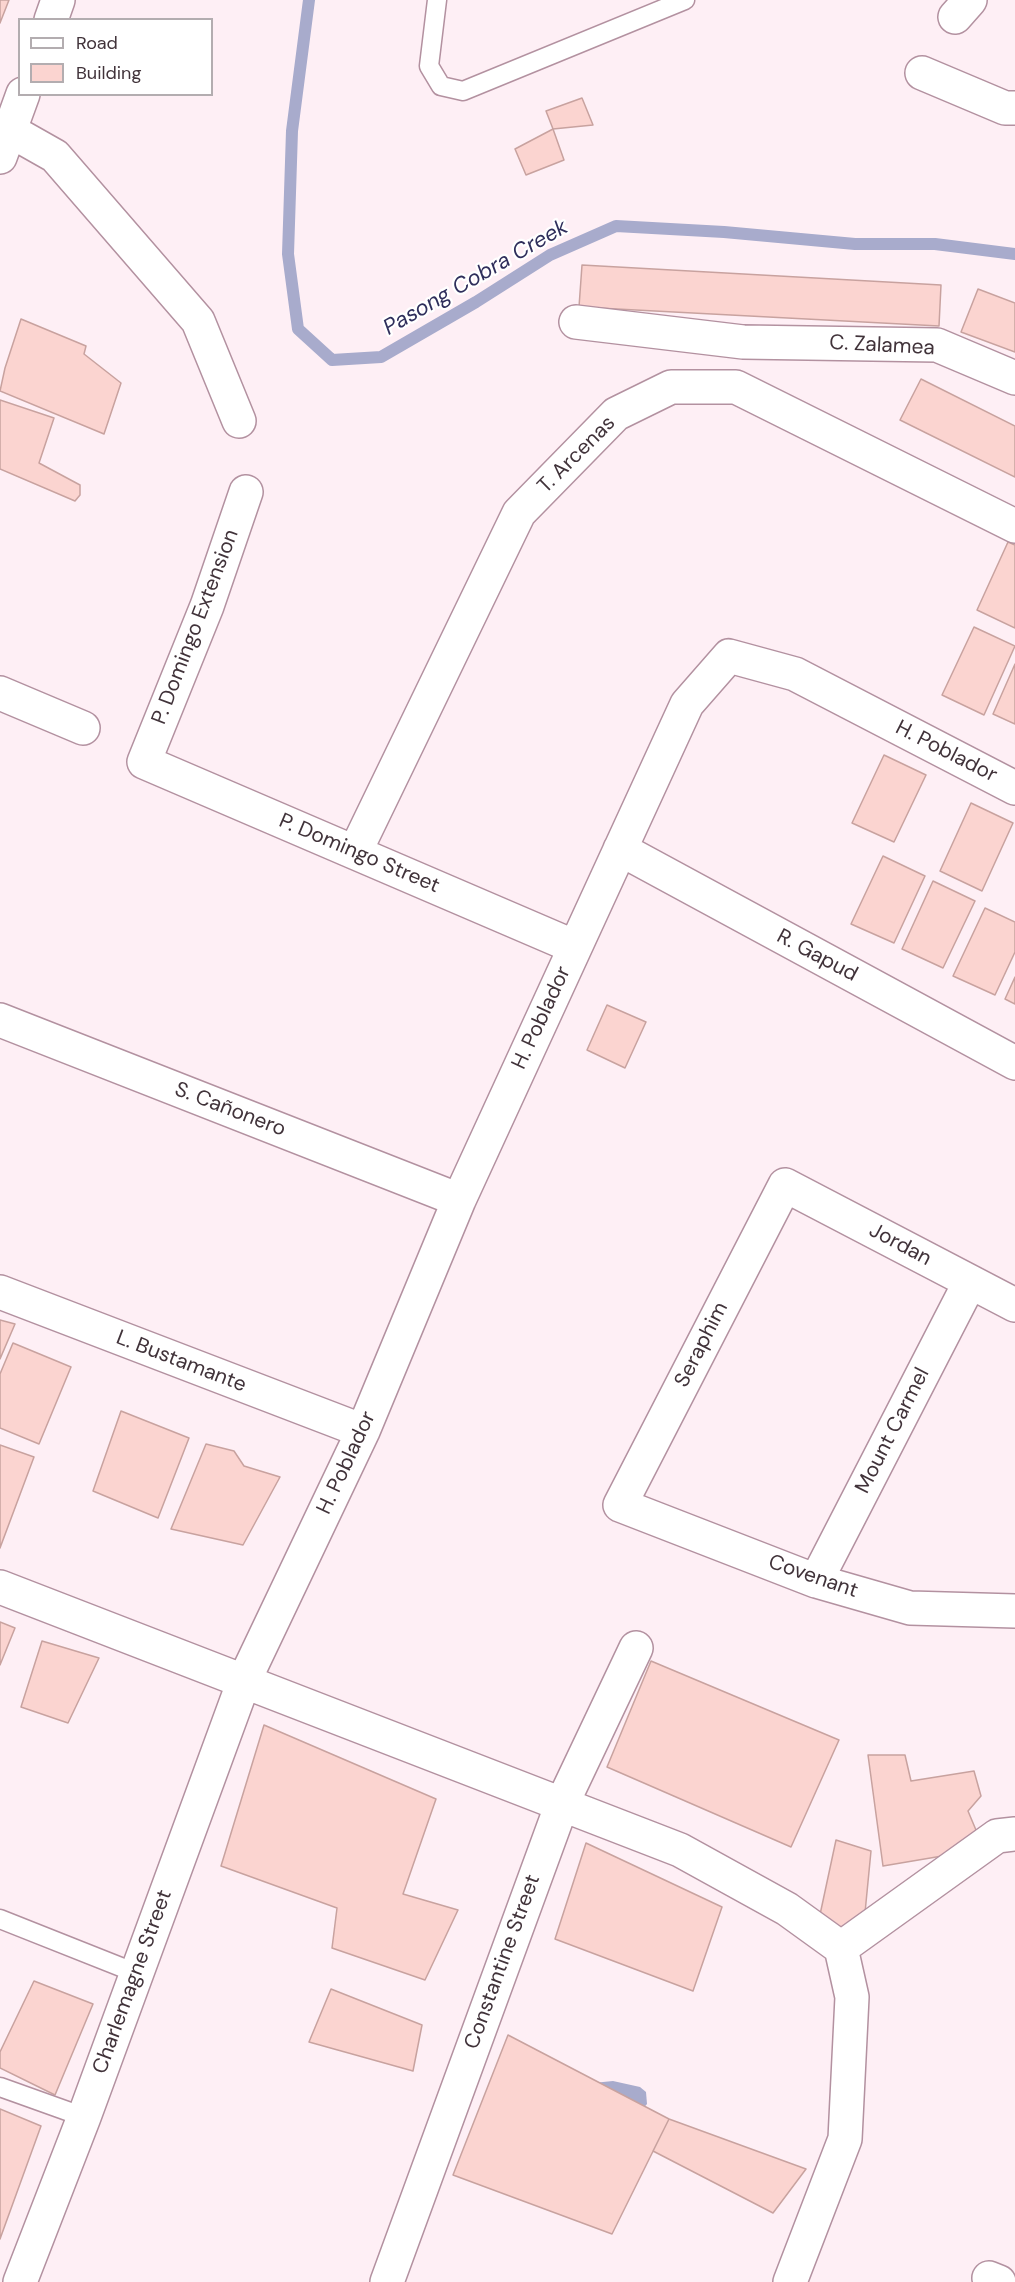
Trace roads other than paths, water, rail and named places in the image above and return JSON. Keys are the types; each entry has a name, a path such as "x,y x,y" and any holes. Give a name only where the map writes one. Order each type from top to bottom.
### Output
{"street":[{"path":"52,18 58,0"},
{"path":"922,73 1005,108 1015,108"},
{"path":"21,96 5,144 55,156 198,321 239,421"},
{"name":"C. Zalamea","path":"576,322 743,342 937,345 1015,378"},
{"path":"736,387 743,342"},
{"name":"T. Arcenas","path":"356,852 519,513 616,414 671,387 736,387 1015,526"},
{"name":"P. Domingo Extension","path":"144,762 207,606 246,492"},
{"name":"H. Poblador","path":"244,1681 363,1431 459,1200 687,704 729,656 795,674 1015,788"},
{"path":"0,693 83,728"},
{"name":"P. Domingo Street","path":"144,762 575,947"},
{"name":"R. Gapud","path":"620,849 1015,1063"},
{"name":"S. Cañonero","path":"0,1020 459,1200"},
{"name":"Jordan","path":"785,1185 1015,1305"},
{"name":"Seraphim","path":"620,1505 785,1185"},
{"name":"Mount Carmel","path":"816,1581 970,1282"},
{"name":"L. Bustamante","path":"0,1292 363,1431"},
{"name":"Covenant","path":"620,1505 816,1581 910,1608 1015,1611"},
{"path":"0,1587 680,1850 787,1909 841,1948 852,1997 845,2139 790,2282"},
{"name":"Constantine Street","path":"387,2282 562,1804 636,1648"},
{"name":"Charlemagne Street","path":"20,2282 84,2117 244,1681"},
{"path":"841,1948 997,1836 1015,1834"}],"lane":[{"path":"437,0 429,66 441,86 463,91 685,0"},
{"path":"0,1919 136,1973"},
{"path":"0,2087 84,2117"}],"water":[{"path":"613,2081 640,2087 646,2092 647,2104 634,2119 593,2083"}],"waterway":[{"name":"Pasong Cobra Creek","path":"309,0 292,131 288,254 298,329 332,360 381,357 476,302 550,255 616,226 724,232 855,244 935,244 1015,254"}]}
